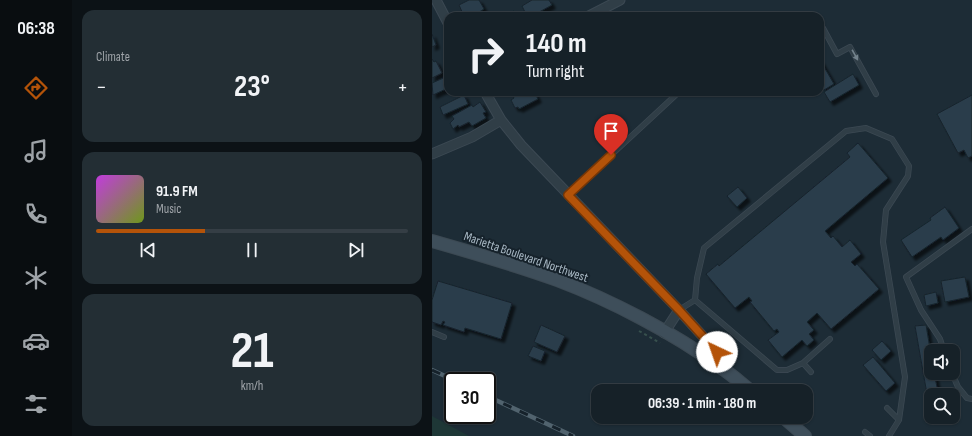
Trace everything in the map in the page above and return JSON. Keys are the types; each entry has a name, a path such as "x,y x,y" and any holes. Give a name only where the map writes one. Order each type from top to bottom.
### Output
{"main road":[{"name":"Marietta Boulevard Northwest","path":"432,241 493,258 558,281 603,300 664,333 720,367 742,384"},
{"path":"791,424 805,436"}],"street":[{"path":"436,0 444,15"},
{"path":"597,12 620,0"},
{"path":"487,96 501,120 521,145 679,310 717,352 720,367"},
{"path":"432,154 472,137 501,120"},
{"path":"664,333 679,310"}],"lane":[{"path":"824,31 837,54 850,47 876,94"},
{"path":"568,195 675,96"},
{"path":"695,300 697,278 704,248 846,131 866,128 892,139 909,166 908,176 886,210 883,242 904,377 899,420 889,436"},
{"path":"942,344 921,310 906,277 972,229"},
{"path":"679,310 695,300"},
{"path":"695,300 777,370 787,370 803,363 830,339"},
{"path":"432,332 444,337"},
{"path":"803,363 811,372"},
{"path":"955,380 966,398 972,399"},
{"path":"887,408 899,420"},
{"path":"865,432 870,436"}],"path":[{"path":"633,328 666,346"}],"green space":[{"path":"432,416 444,422 444,424 447,424 469,436 432,436"}],"building":[{"path":"469,0 479,0 484,9 479,12 462,12 459,5"},
{"path":"532,0 549,0 552,5 539,12 525,12 522,6"},
{"path":"432,34 436,45 432,47"},
{"path":"432,59 434,62 436,61 442,73 432,78"},
{"path":"824,67 834,84 824,90"},
{"path":"853,74 859,85 830,102 824,92"},
{"path":"444,78 444,90 433,95 432,83"},
{"path":"972,95 972,156 968,158 964,150 958,153 937,114"},
{"path":"462,96 464,96 468,104 443,115 440,107"},
{"path":"513,96 536,96 538,99 519,109 518,107 515,108 511,100 514,98"},
{"path":"480,102 486,112 483,113 486,118 472,126 469,122 459,127 458,125 453,129 450,123 454,119 452,116 472,105 473,107"},
{"path":"858,143 888,178 825,231 831,238 833,236 842,247 850,240 861,254 851,262 855,266 857,264 879,289 831,329 817,313 807,322 814,330 809,334 814,340 807,346 802,340 782,357 768,340 779,332 777,329 774,331 750,302 752,301 749,297 735,308 706,274 718,264 719,266 850,157 847,153"},
{"path":"738,187 747,198 737,207 727,196"},
{"path":"945,207 959,228 943,240 941,237 912,257 901,240 931,220 930,218"},
{"path":"965,277 969,297 945,302 941,281"},
{"path":"438,281 512,303 501,339 465,328 464,332 443,325 445,322 443,321 441,325 432,322 432,300"},
{"path":"936,292 938,303 926,306 924,295"},
{"path":"541,325 565,336 557,352 534,342"},
{"path":"926,325 929,344 924,344 924,377 915,326"},
{"path":"882,341 891,351 881,360 872,350"},
{"path":"533,346 545,351 541,361 528,356"},
{"path":"873,357 895,383 886,391 863,365"},
{"path":"925,380 935,380 937,388 926,388"}],"railway":[{"path":"432,370 444,376"},
{"path":"496,400 573,436"}],"route":[{"path":"611,155 568,195 679,310 717,352"}]}
